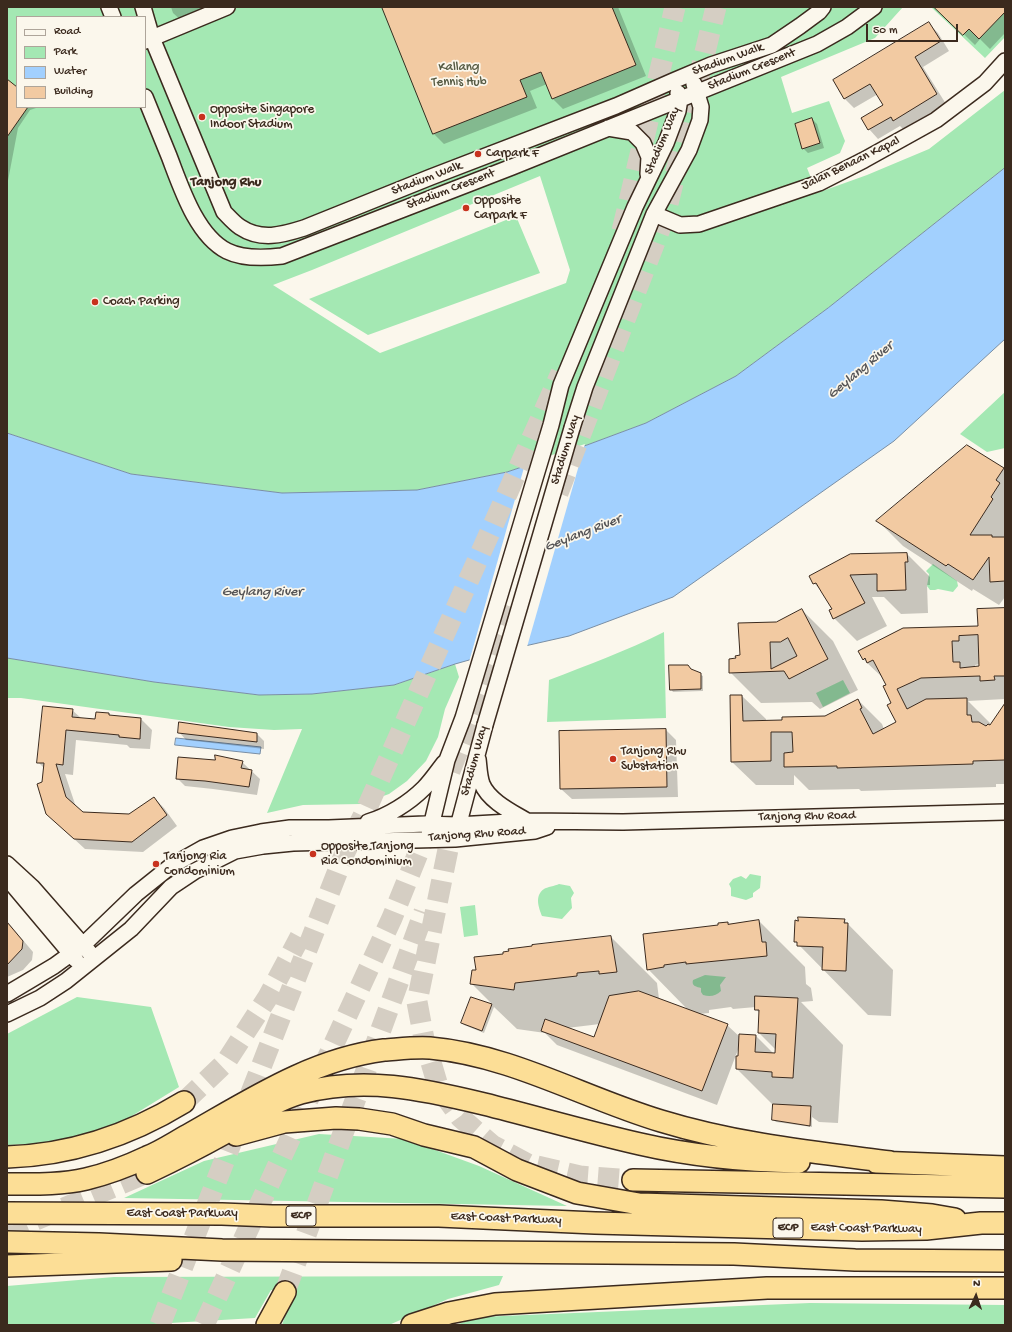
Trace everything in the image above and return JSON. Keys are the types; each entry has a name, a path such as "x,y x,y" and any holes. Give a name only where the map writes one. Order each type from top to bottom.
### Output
{"highway":[{"path":"7,1184 62,1182 84,1179 116,1170 150,1156 293,1077 324,1064 382,1050 428,1048 452,1051 502,1063 659,1121 730,1139 768,1146 890,1162"},
{"path":"147,1173 197,1148 282,1099 318,1089 364,1084 414,1088 638,1144 680,1153 769,1162 890,1162 1005,1167"},
{"path":"7,1157 22,1157 66,1151 94,1144 140,1126 184,1102"},
{"path":"197,1148 242,1133 284,1122 336,1118 359,1119 392,1124 424,1135 474,1147 517,1170 577,1193 639,1204 881,1211 932,1215 980,1222"},
{"path":"633,1180 1005,1187"},
{"name":"East Coast Parkway","path":"7,1213 439,1216 595,1223 862,1230 926,1229 980,1222 1005,1223"},
{"name":"ECP","path":"7,1242 99,1244 222,1250 734,1254 855,1260 1005,1261"},
{"path":"7,1266 190,1260 207,1257 222,1250"},
{"path":"496,1304 523,1292 557,1288 743,1279 826,1272 840,1269 855,1260"},
{"path":"412,1325 448,1313 496,1304 767,1288 1005,1288"},
{"path":"267,1325 285,1292"}],"street":[{"path":"149,39 227,7"},
{"name":"Stadium Walk","path":"146,23 149,39 224,212 239,227 254,234 268,236 284,234 304,228 431,177 616,106 689,74 772,44 800,26 819,12 823,7"},
{"name":"Stadium Crescent","path":"146,100 186,200 212,240 227,251 260,258 282,256 697,93 817,44 847,27 874,7"},
{"name":"Jalan Benaan Kapal","path":"654,214 680,224 699,224 818,183 864,160 936,120 985,83 1005,62"},
{"name":"Stadium Way","path":"456,832 485,725 585,387 654,214 689,150 700,120 701,107 689,74"},
{"name":"Stadium Way","path":"428,839 447,760 463,718 561,385 648,179 666,143 678,111 680,99 673,81"},
{"path":"608,128 632,132 643,143 649,157 648,179"},
{"path":"477,754 482,784 491,796 505,808 528,822"},
{"path":"356,826 377,820 405,804 424,788 447,760"},
{"name":"Tanjong Rhu Road","path":"7,1014 40,998 66,981 131,929 171,887 195,871 235,851 293,842 428,839 456,832 528,822 623,822 1005,812"},
{"name":"Tanjong Rhu Road","path":"7,994 54,966 83,945 136,894 171,866 203,848 232,838 290,828 431,824 456,832 535,831 560,822"},
{"path":"8,869 32,887 94,958"},
{"path":"8,869 82,968"},
{"path":"70,931 82,935 89,935 98,930"}],"green space":[{"path":"7,7 903,7 875,38 781,77 792,113 829,101 845,141 840,153 807,168 817,193 867,175 929,149 1005,90 1005,168 828,308 736,376 646,423 507,472 417,490 282,493 131,474 7,433","holes":["540,176 570,270 566,283 380,353 273,285"]},
{"path":"931,7 1005,7 1005,37 985,58"},
{"path":"516,216 540,273 368,335 309,299"},
{"path":"1005,392 1005,448 987,452 960,434"},
{"path":"933,564 957,581 958,586 953,592 938,589 930,590 927,586 929,574 926,571"},
{"path":"664,632 666,718 547,722 549,680 621,652"},
{"path":"7,658 154,682 259,695 312,694 394,685 455,664 459,677 445,709 438,737 426,761 407,781 389,794 361,804 303,805 267,813 302,729 274,730 229,727 21,698 7,698"},
{"path":"843,680 850,693 823,707 816,693"},
{"path":"750,874 761,876 760,888 753,893 753,897 746,900 731,896 731,888 729,884 733,879 741,876 746,879"},
{"path":"559,884 570,886 574,893 571,898 572,908 562,919 542,916 538,902 539,895 544,889"},
{"path":"475,905 478,935 464,937 460,907"},
{"path":"705,975 726,977 720,985 721,991 713,996 703,995 701,988 693,984 693,980"},
{"path":"77,997 151,1007 179,1087 122,1122 61,1143 7,1145 7,1034"},
{"path":"319,1134 405,1139 479,1166 567,1206 124,1198 204,1161"},
{"path":"503,1276 499,1285 448,1299 389,1325 282,1325 293,1293 271,1290 255,1318 137,1325 7,1325 7,1286 114,1277"},
{"path":"810,1303 1005,1305 1005,1325 455,1325 480,1317"}],"water":[{"name":"Geylang River","path":"1005,168 1005,339 894,441 673,597 569,636 494,653 455,664 394,685 312,694 259,695 154,682 7,658 7,433 131,474 282,493 417,490 507,472 646,423 736,376 828,308"},
{"path":"176,738 261,747 260,754 175,745"}],"pier":[{"path":"585,444 527,647 469,662 525,464"}],"building":[{"name":"Kallang Tennis Hub","path":"382,7 612,7 636,65 552,99 541,72 520,80 527,97 433,134"},
{"path":"934,7 1005,7 1005,12 979,39 969,29 963,35"},
{"path":"929,22 941,41 915,57 937,94 893,121 891,117 868,130 861,118 883,105 870,84 844,99 833,80"},
{"path":"7,79 16,86 16,108 27,108 7,137"},
{"path":"812,118 820,143 802,149 795,124"},
{"path":"967,445 1004,468 996,480 1000,483 991,497 993,499 970,535 992,535 992,537 1005,537 1005,581 990,582 989,557 973,580 948,564 946,566 876,521"},
{"path":"907,553 908,562 905,562 906,590 877,591 877,574 850,575 865,603 833,619 829,610 832,609 816,583 813,584 809,576 850,554"},
{"path":"1005,608 1005,676 994,676 995,680 980,681 980,676 921,678 897,689 907,709 926,699 967,698 967,715 971,715 972,722 979,722 986,726 988,724 990,725 1005,703 1005,760 973,761 973,764 837,768 837,766 784,767 784,753 793,752 792,732 771,732 771,761 731,762 730,695 742,695 743,721 782,720 782,717 825,716 858,699 862,708 860,709 873,734 896,722 887,705 891,703 883,686 886,685 873,660 867,663 865,658 863,660 858,651 903,628 978,626 977,609","holes":["978,635 979,666 960,668 960,662 953,662 952,641 959,641 959,636"]},
{"path":"802,609 828,659 789,679 784,671 729,673 729,659 736,658 735,656 740,655 738,623 776,622","holes":["788,638 797,656 771,669 770,642 780,642"]},
{"path":"669,665 688,665 691,669 701,673 701,689 670,690"},
{"path":"43,706 73,709 72,717 95,719 96,712 109,713 109,715 141,718 140,739 119,737 119,735 66,730 63,765 56,764 66,797 83,812 129,814 154,797 167,815 132,842 74,839 46,814 37,784 42,782 44,763 37,763"},
{"path":"179,722 257,733 257,742 178,733"},
{"name":"Tanjong Rhu Substation","path":"666,729 667,787 560,789 559,731"},
{"path":"215,755 243,761 241,768 252,770 249,787 176,779 178,757 215,760"},
{"path":"798,917 845,919 844,923 848,923 846,971 822,970 823,947 797,946 797,942 794,942 795,920 798,921"},
{"path":"759,920 762,942 766,942 767,956 686,964 686,962 664,965 664,967 647,970 643,934 718,925 718,923 728,922 728,924"},
{"path":"7,922 23,941 22,949 7,965"},
{"path":"611,936 617,972 599,974 599,971 577,973 577,976 515,983 514,990 470,984 472,970 476,970 474,957 503,954 503,952 509,951 508,949 532,945"},
{"path":"639,991 728,1024 702,1091 541,1031 545,1019 594,1037 609,996"},
{"path":"755,996 798,998 793,1078 772,1077 772,1072 736,1069 739,1034 756,1035 755,1052 775,1053 776,1034 758,1033 759,1010 755,1010"},
{"path":"471,997 492,1004 482,1031 461,1023"},
{"path":"773,1104 811,1106 810,1126 772,1120"}],"tunnel":[{"path":"622,231 675,7"},
{"path":"558,493 665,216 716,7"},
{"path":"160,1325 346,850 366,810 561,373"},
{"path":"450,771 514,608"},
{"path":"454,820 417,1002 424,1039 438,1086 460,1117 492,1145 528,1164 580,1176 633,1180"},
{"path":"204,1325 392,918 431,821"},
{"path":"285,1292 424,912"},
{"path":"184,1102 226,1062 268,997 300,937"},
{"path":"7,1232 147,1173"}],"place":[{"name":"Opposite Singapore Indoor Stadium","path":"202,117"},
{"name":"Carpark F","path":"478,154"},
{"name":"Opposite Carpark F","path":"466,208"},
{"name":"Coach Parking","path":"95,302"},
{"name":"Tanjong Rhu Substation","path":"613,759"},
{"name":"Opposite Tanjong Ria Condominium","path":"313,854"},
{"name":"Tanjong Ria Condominium","path":"156,864"}],"district":[{"name":"Tanjong Rhu","path":"226,183"}]}
